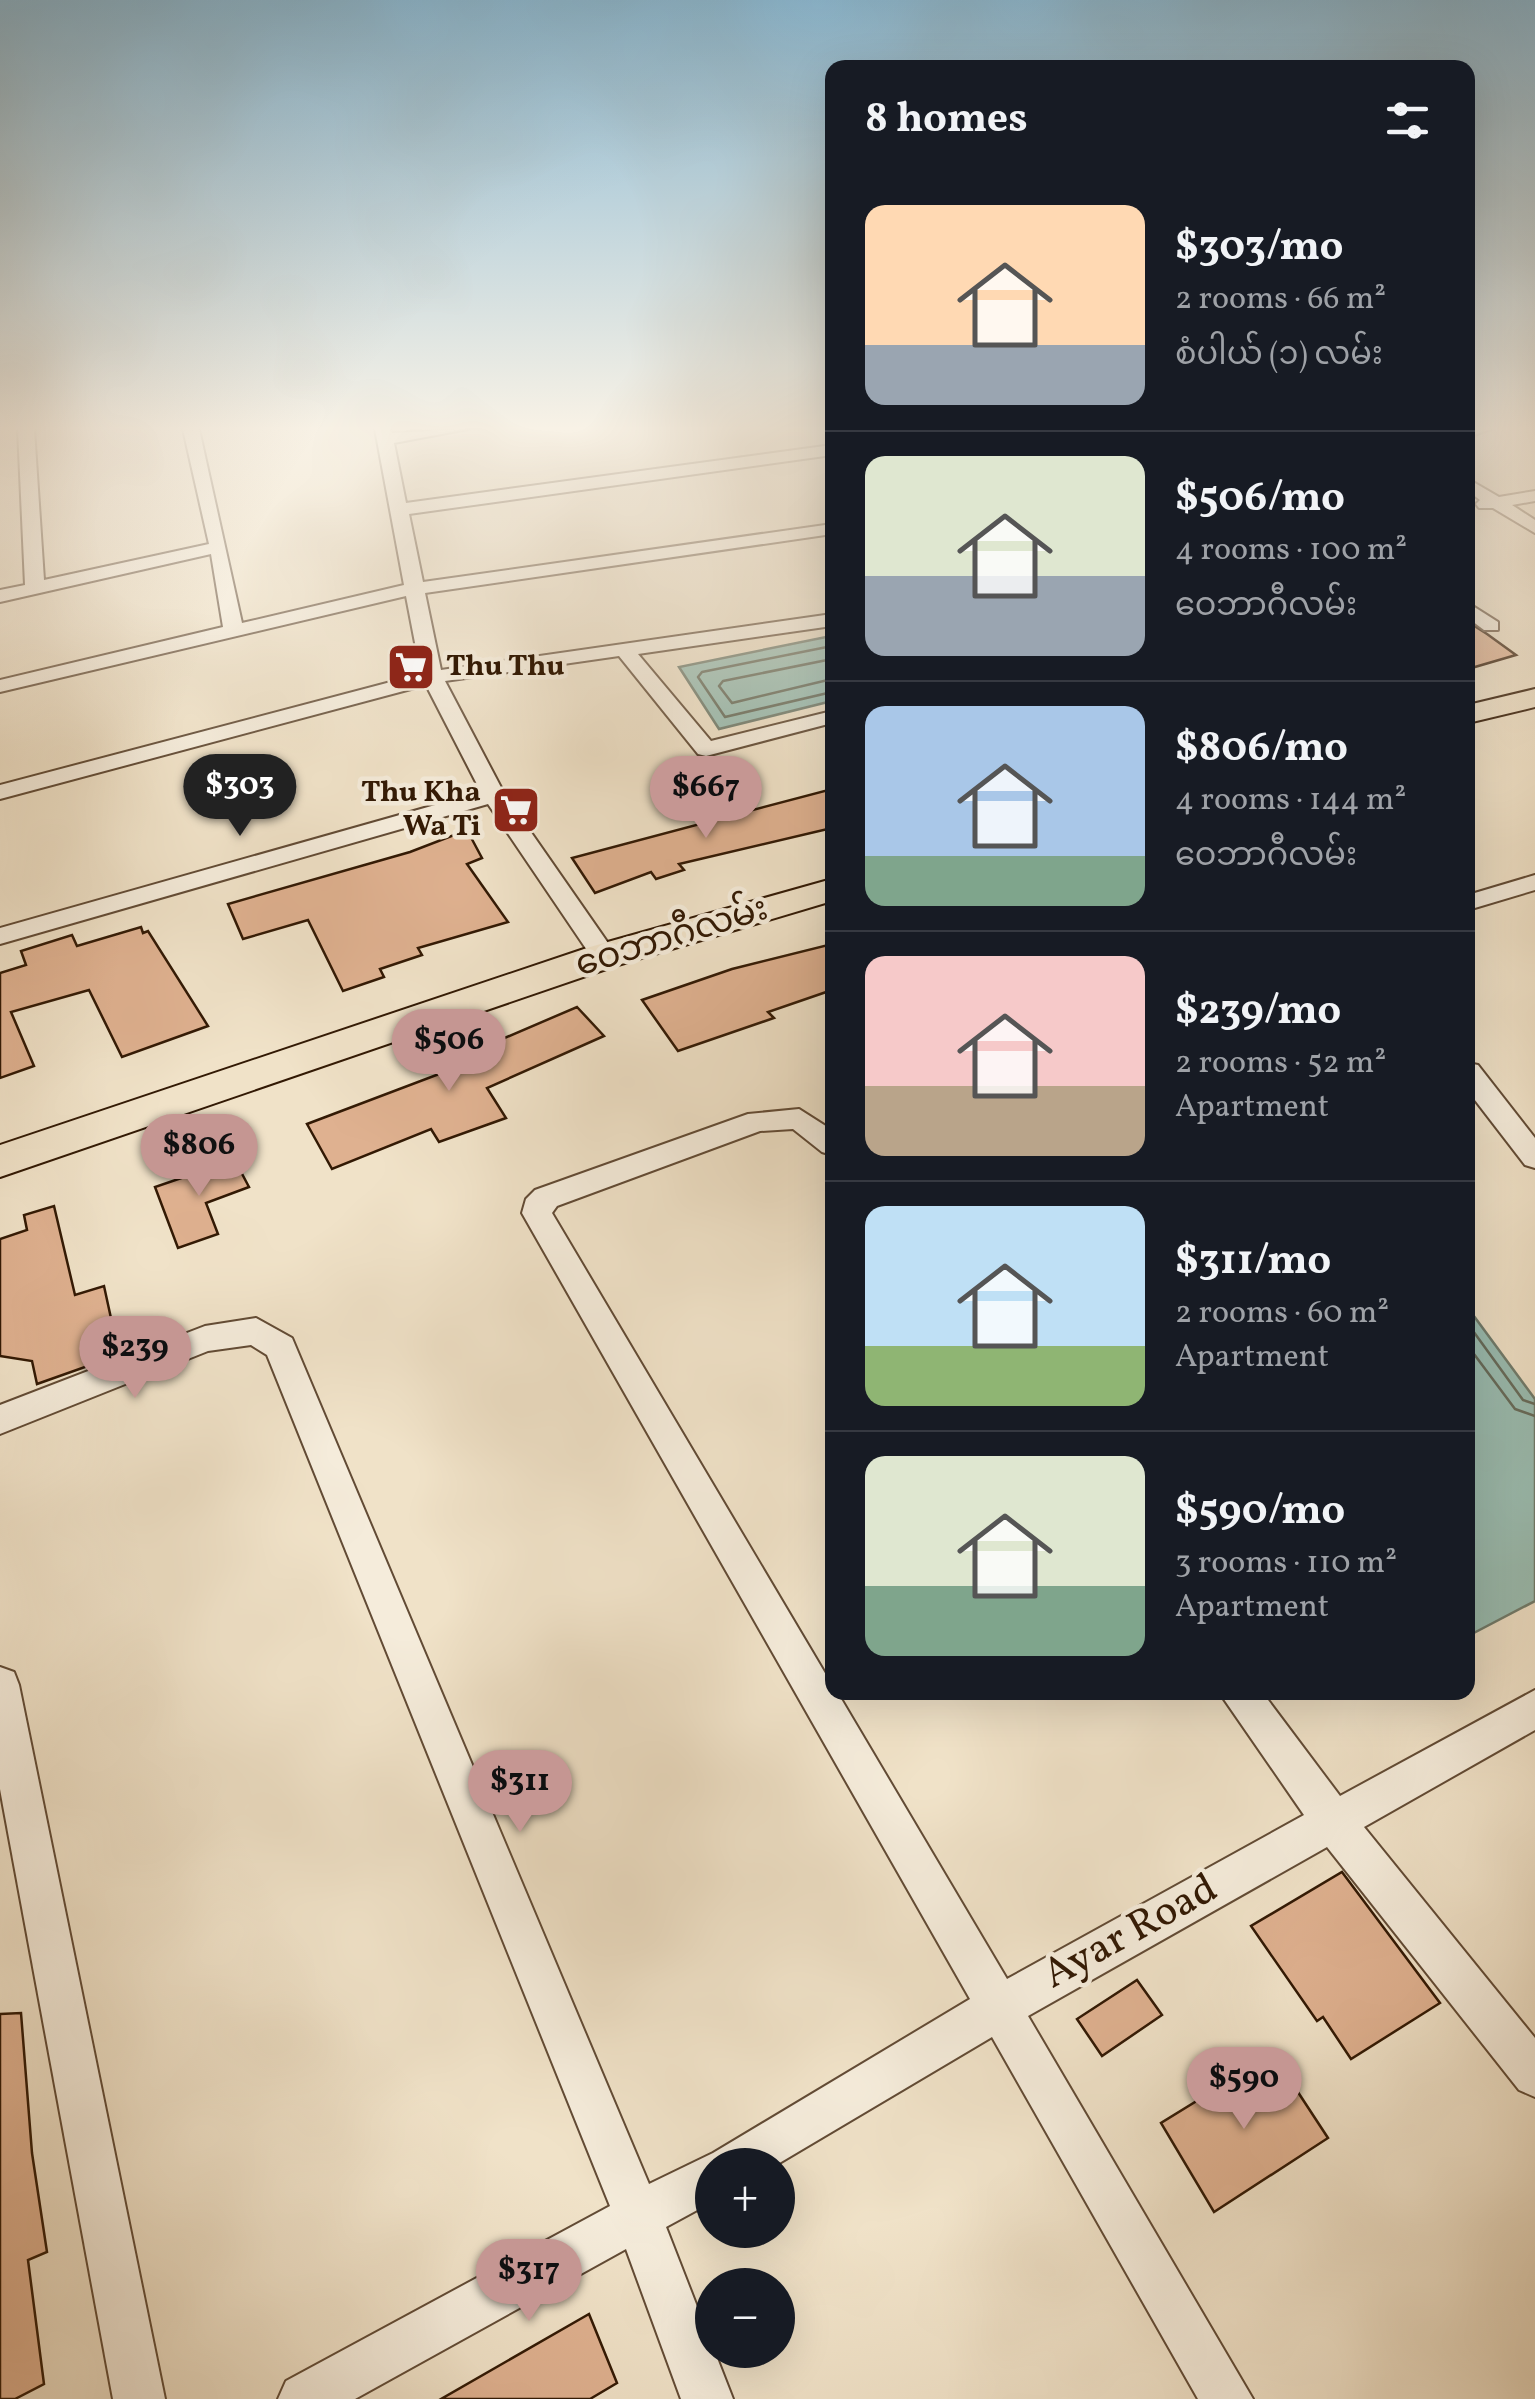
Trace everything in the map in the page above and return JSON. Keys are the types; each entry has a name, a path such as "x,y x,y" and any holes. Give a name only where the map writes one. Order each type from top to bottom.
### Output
{"main road":[{"path":"1475,712 1535,698"},
{"name":"ဝေဘာဂီလမ်း","path":"0,1161 604,956 825,892"}],"street":[{"path":"32,541 35,588"},
{"path":"218,541 234,630"},
{"path":"403,541 432,677 494,795 604,956"},
{"path":"0,686 412,589 748,541"},
{"path":"0,596 220,548"},
{"path":"1475,614 1490,626"},
{"path":"0,792 432,677 825,621"},
{"path":"624,650 706,748 825,719"},
{"path":"0,936 494,795"},
{"path":"1475,901 1535,882"},
{"path":"1475,1081 1535,1158"},
{"path":"825,1138 799,1119 758,1121 546,1198 537,1214 1227,2399"},
{"path":"0,1420 205,1339 256,1331 280,1346 640,2219 707,2399"},
{"path":"0,1684 139,2399"},
{"path":"1244,1700 1333,1821 1535,2074"},
{"name":"Ayar Road","path":"760,2148 1000,2007 1535,1710"},
{"path":"304,2399 695,2186"}],"water":[{"path":"825,637 825,703 719,729 679,667"},
{"path":"1475,1318 1535,1399 1535,1601 1475,1632"}],"building":[{"path":"1475,626 1487,634 1516,655 1475,667"},
{"path":"825,791 825,830 679,864 684,870 656,879 651,872 595,893 572,858"},
{"path":"467,830 482,858 467,864 508,922 418,948 422,955 380,969 384,977 343,991 308,920 243,939 228,904 410,852"},
{"path":"141,927 143,933 148,931 208,1026 122,1057 89,990 11,1012 34,1066 0,1078 0,973 26,965 21,951 72,935 77,946"},
{"path":"825,946 825,992 768,1012 774,1018 678,1051 642,1000 732,969"},
{"path":"577,1007 604,1036 487,1088 506,1118 439,1142 431,1129 332,1169 307,1124 500,1051 493,1043"},
{"path":"231,1153 249,1187 206,1203 218,1234 178,1248 155,1187 202,1171 199,1164"},
{"path":"54,1206 75,1295 104,1286 119,1355 37,1384 32,1361 0,1356 0,1239 27,1230 24,1215"},
{"path":"1342,1872 1440,2003 1351,2059 1323,2017 1317,2021 1251,1926"},
{"path":"1137,1980 1162,2015 1102,2056 1077,2019"},
{"path":"21,2013 32,2153 47,2252 28,2260 44,2384 15,2399 0,2399 0,2014"},
{"path":"1273,2054 1328,2138 1214,2212 1161,2123"},
{"path":"589,2314 617,2383 590,2399 441,2399"}],"place":[{"name":"Thu Thu","path":"411,667"},
{"name":"Thu Kha Wa Ti","path":"516,810"}]}
